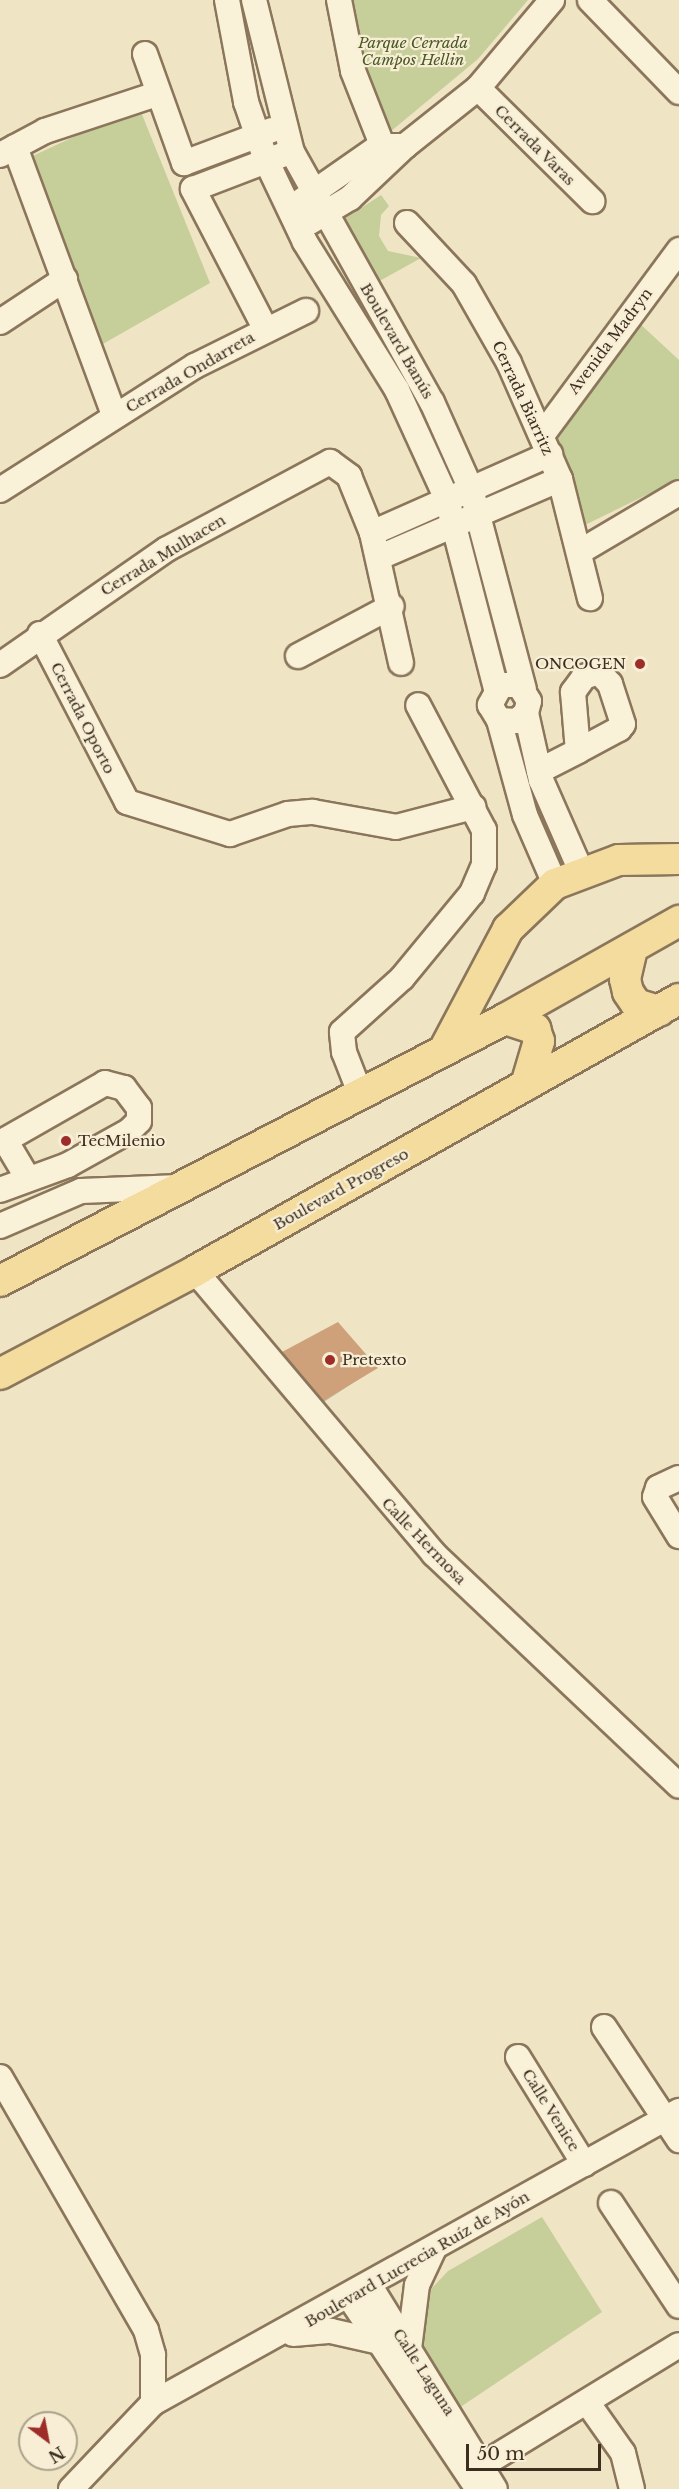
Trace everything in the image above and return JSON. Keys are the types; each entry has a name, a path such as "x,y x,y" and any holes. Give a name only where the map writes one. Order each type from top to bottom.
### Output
{"main road":[{"path":"444,1050 508,929 555,884 581,871 619,860 679,859"},
{"path":"0,1281 506,1019 679,921"},
{"path":"632,949 625,979 628,992 636,1004 669,1005"},
{"name":"Boulevard Progreso","path":"0,1374 195,1271 669,1005"},
{"path":"506,1019 528,1025 539,1041 526,1084"}],"street":[{"path":"339,0 354,72 385,156"},
{"path":"293,219 385,156 405,146 478,88 552,0"},
{"path":"590,0 679,92"},
{"path":"228,8 256,5"},
{"name":"Boulevard Banús","path":"256,5 292,152 318,204 432,402 471,489 480,514 525,701 539,771 558,827 581,871"},
{"name":"Boulevard Banús","path":"228,8 257,136 266,160 293,219 397,390 447,500 456,524 496,688"},
{"path":"145,54 157,94 184,163 284,126"},
{"name":"Cerrada Varas","path":"478,88 592,201"},
{"name":"Cerrada Ondarreta","path":"114,415 65,279 8,151 45,131 157,94"},
{"name":"Cerrada Ondarreta","path":"265,328 193,189 292,152"},
{"name":"Cerrada Biarritz","path":"407,223 464,284 546,444 560,479 581,551 590,598"},
{"name":"Avenida Madryn","path":"372,533 471,489 546,444 679,250"},
{"path":"0,322 65,279"},
{"name":"Cerrada Ondarreta","path":"0,490 114,415 265,328 306,310"},
{"name":"Cerrada Mulhacen","path":"0,664 40,634 167,549 320,464 336,463 349,476 372,533"},
{"path":"380,557 560,479"},
{"path":"581,551 679,492"},
{"path":"372,533 392,606 401,663"},
{"path":"298,656 392,606"},
{"name":"Cerrada Oporto","path":"40,634 127,802 230,834 288,814 313,812 396,827 473,807"},
{"path":"499,720 512,722 525,701 513,683 496,688 490,705 499,720 513,781 555,884"},
{"path":"360,1093 344,1052 342,1032 402,978 472,894 484,865 484,830 418,705"},
{"path":"539,771 578,751"},
{"path":"0,1190 27,1177 68,1165 135,1128 140,1114 131,1093 105,1083 3,1142 27,1177"},
{"path":"0,1225 81,1191 179,1187"},
{"name":"Calle Hermosa","path":"195,1271 434,1554 679,1786"},
{"path":"668,1483 655,1497 679,1536"},
{"path":"604,2027 672,2115 679,2140"},
{"name":"Calle Venice","path":"518,2057 584,2163"},
{"path":"0,2077 146,2330 153,2355 153,2403"},
{"name":"Boulevard Lucrecia Ruíz de Ayón","path":"71,2489 153,2403 281,2336 672,2115"},
{"path":"611,2203 679,2306"},
{"path":"408,2360 417,2285 434,2249"},
{"name":"Calle Laguna","path":"360,2292 380,2342 408,2360 478,2489"},
{"name":"Calle Laguna","path":"360,2292 484,2464 495,2489"},
{"path":"281,2336 331,2331 380,2342"},
{"path":"484,2464 679,2345"},
{"path":"587,2402 623,2452 632,2489"}],"green space":[{"name":"Parque Cerrada Campos Hellin","path":"350,0 528,0 478,59 390,132 364,68"},
{"path":"141,112 210,283 94,349 24,160 110,120"},
{"path":"381,195 389,206 381,215 379,236 388,251 421,258 376,283 335,225"},
{"path":"638,322 679,360 679,479 585,525 555,443"},
{"path":"542,2217 602,2312 459,2408 420,2344 419,2322 432,2288 448,2271"}],"building":[{"name":"Pretexto","path":"338,1322 378,1368 323,1401 282,1352"}],"place":[{"name":"ONCOGEN","path":"640,664"},
{"name":"TecMilenio","path":"66,1141"},
{"name":"Pretexto","path":"330,1360"}]}
